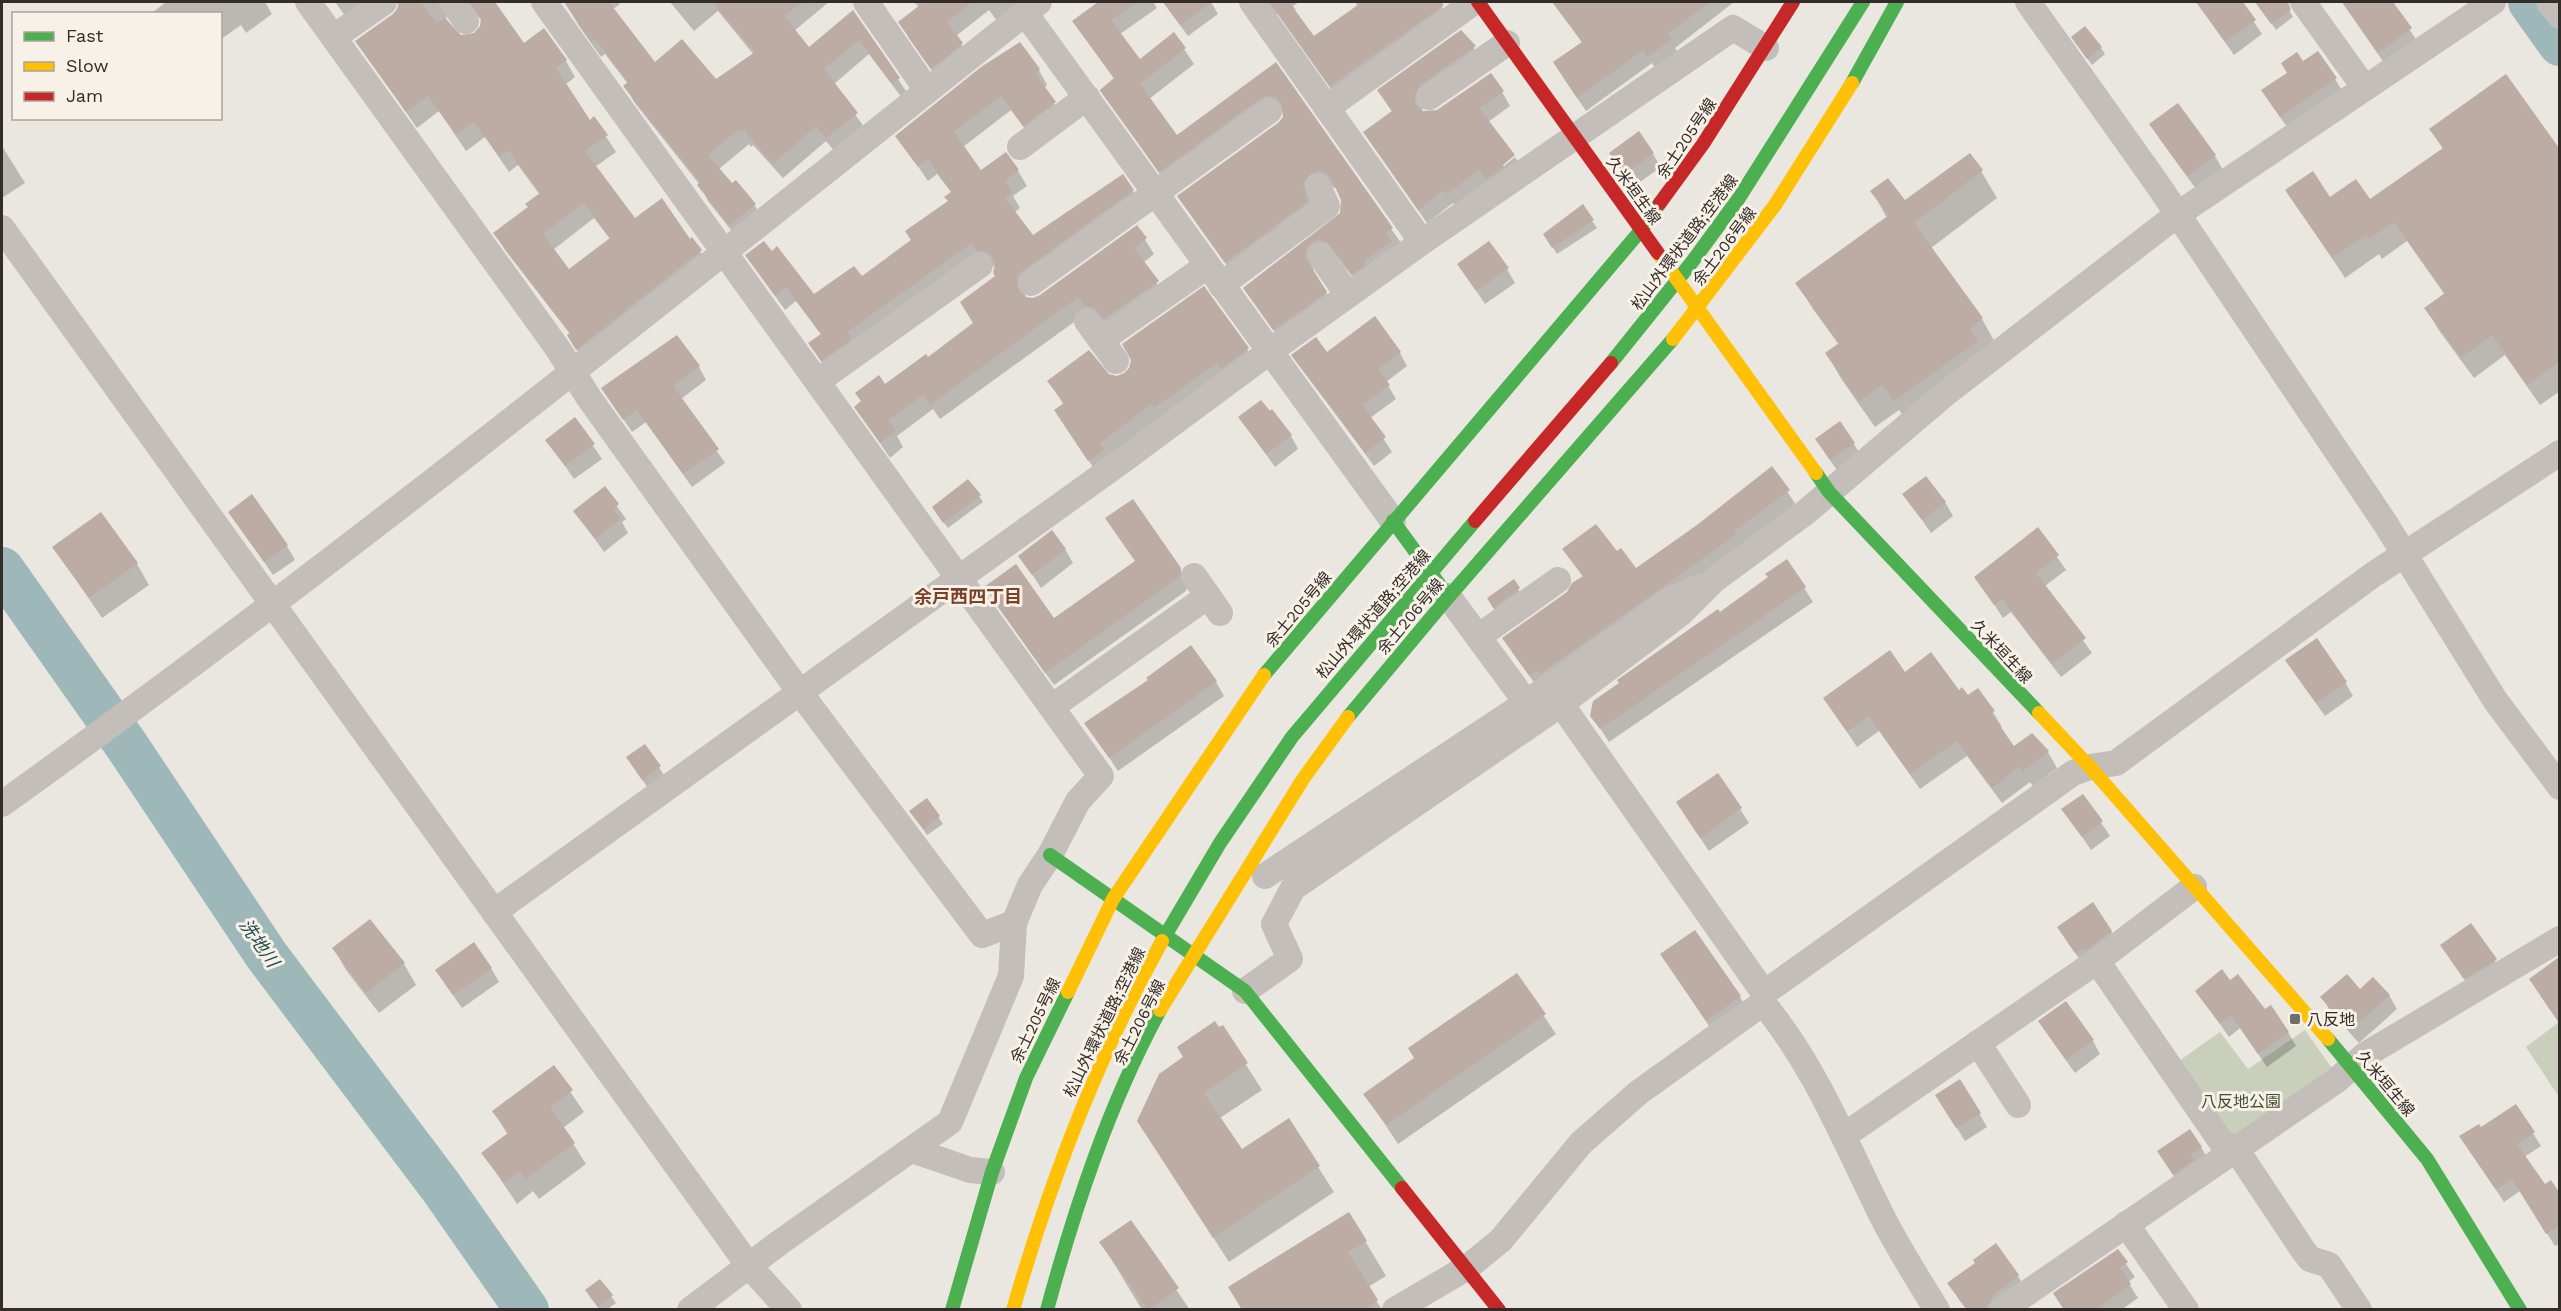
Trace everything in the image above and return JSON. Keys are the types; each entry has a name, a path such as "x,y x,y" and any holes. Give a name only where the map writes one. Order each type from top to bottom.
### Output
{"main road":[{"name":"久米垣生線","path":"1476,2 1508,42 1829,492 2090,767 2352,1067 2427,1159 2520,1310"},
{"name":"余土205号線","path":"952,1310 993,1172 1026,1078 1113,899 1259,681 1642,229 1703,144 1766,48 1793,2"},
{"name":"松山外環状道路;空港線","path":"1013,1310 1025,1264 1063,1151 1111,1039 1159,946 1260,781 1325,696 1626,344 1688,266 1753,178 1863,2"},
{"name":"余土206号線","path":"1047,1310 1059,1263 1102,1134 1159,1013 1332,737 1448,596 1579,448 1698,307 1775,205 1844,98 1897,2"},
{"path":"1393,521 1448,596"},
{"path":"1050,855 1245,991 1468,1267 1499,1310"}],"street":[{"path":"308,2 801,694 982,934 1014,922"},
{"path":"333,37 384,2"},
{"path":"544,2 1053,706 1101,776 1078,801 1050,855 1030,885 1014,922 1011,976 950,1122 690,1310"},
{"path":"866,2 927,90"},
{"path":"1252,2 1422,242"},
{"path":"1327,108 1476,2"},
{"path":"2028,2 2178,214 2406,554 2495,700 2559,787"},
{"path":"2303,2 2364,87"},
{"path":"1265,876 1532,711 1561,704 1680,614 1714,580 1829,492 1945,394 2178,214 2493,2"},
{"path":"2549,2 2559,16"},
{"path":"2,804 135,708 420,493 1032,7 1086,97 1393,521"},
{"path":"494,912 801,694 1422,242 1733,28 1766,48"},
{"path":"1429,98 1508,42"},
{"path":"1020,147 1086,97"},
{"path":"1031,283 1061,275 1156,193 1269,111"},
{"path":"1116,361 1094,330 1214,275 1327,206 1318,186"},
{"path":"2,228 211,522 749,1266 789,1310"},
{"path":"1320,255 1348,295"},
{"path":"818,381 980,265"},
{"path":"1395,1310 1468,1267 1502,1240 1581,1143 1638,1094 1764,998 2073,773 2090,767 2116,763 2374,574 2559,453"},
{"path":"1478,637 1558,580"},
{"path":"1245,991 1290,959 1274,924 1293,888 1532,711 1670,600 1714,580"},
{"path":"1053,706 1207,595"},
{"path":"1448,596 1532,711"},
{"path":"1561,704 1788,1034 1845,1135 1877,1207 1937,1310"},
{"path":"1845,1135 2097,961 2194,887"},
{"path":"2002,1310 2352,1067 2365,1055 2559,939"},
{"path":"2097,961 2222,1143 2235,1149 2303,1250 2317,1263 2329,1265 2359,1310"},
{"path":"1978,1043 2018,1105"},
{"path":"912,1150 970,1170 993,1172"},
{"path":"2127,1224 2186,1310"}],"green space":[{"path":"2559,1022 2559,1097 2526,1047"},
{"name":"八反地公園","path":"2305,1030 2336,1074 2236,1143 2176,1063 2220,1032 2248,1069"}],"water":[{"path":"2544,4 2559,26 2559,60 2532,22 2534,11"}],"building":[{"path":"399,2 421,2 437,24 445,18 461,35 474,33 480,26 481,19 470,2 495,2 524,43 544,28 567,60 556,68 590,120 594,116 608,135 585,151 635,218 662,198 690,239 692,237 702,250 576,350 567,335 570,333 493,233 528,207 525,204 540,193 508,150 499,156 474,122 456,135 428,96 406,112 355,41 397,9","holes":["584,203 610,238 569,269 543,234"]},
{"path":"564,2 609,2 655,62 682,39 716,79 755,52 712,2 803,2 784,16 809,47 853,10 900,78 892,84 859,40 824,69 858,113 826,138 816,126 773,164 744,130 741,132 739,129 708,155 732,183 736,180 756,204 729,225 697,185 700,182 623,86 628,82 595,39 591,42"},
{"path":"924,2 972,2 947,22 963,43 931,69 898,22"},
{"path":"1098,2 1137,2 1111,20 1140,59 1174,32 1186,48 1140,84 1177,135 1276,62 1393,228 1386,233 1392,241 1364,261 1366,264 1352,274 1327,242 1318,240 1311,243 1306,249 1305,257 1327,292 1273,330 1243,288 1340,213 1341,200 1332,180 1320,171 1311,173 1303,184 1308,201 1225,263 1177,196 1278,123 1283,117 1281,103 1275,97 1267,96 1260,99 1159,172 1101,92 1100,90 1114,78 1072,21"},
{"path":"1163,2 1212,2 1180,25"},
{"path":"1270,2 1289,2 1314,36 1362,2 1441,2 1444,5 1330,86"},
{"path":"1552,2 1710,2 1668,33 1672,39 1647,57 1643,50 1577,98 1553,62 1582,42"},
{"path":"2196,2 2243,2 2256,20 2225,42"},
{"path":"2255,2 2288,2 2291,10 2271,24"},
{"path":"2342,2 2393,2 2412,28 2378,53"},
{"path":"2085,26 2102,47 2087,59 2071,37"},
{"path":"1461,30 1476,46 1420,85 1414,98 1416,105 1423,111 1437,110 1491,73 1504,91 1479,108 1515,155 1503,165 1504,167 1486,179 1479,170 1447,194 1444,190 1418,210 1363,132 1392,111 1377,90"},
{"path":"1020,42 1040,69 1035,73 1056,102 1023,126 1001,96 954,132 981,170 1006,152 1019,170 1005,181 1013,192 1005,198 1033,235 1123,174 1134,190 1022,271 1017,277 1019,291 1025,297 1033,298 1040,295 1137,225 1147,238 1134,248 1159,281 1104,319 1094,308 1085,306 1078,297 930,405 923,395 888,421 896,431 880,443 854,407 861,401 855,393 879,375 885,384 926,354 928,357 973,323 960,302 995,276 992,256 986,251 977,251 972,243 847,332 852,339 821,361 808,343 821,334 786,287 775,296 745,255 764,241 772,251 777,246 814,294 854,266 862,276 911,240 905,231 948,201 944,197 951,192 928,159 918,167 895,136 981,67"},
{"path":"2318,51 2337,78 2280,117 2261,90 2287,73 2281,63 2297,52 2303,61"},
{"path":"2506,74 2559,148 2559,362 2527,385 2492,335 2461,358 2424,308 2445,293 2394,222 2369,239 2366,235 2332,258 2285,190 2313,171 2330,197 2356,179 2370,199 2443,148 2429,129"},
{"path":"2178,103 2216,155 2187,176 2149,124"},
{"path":"1639,131 1654,153 1624,174 1609,153"},
{"path":"1970,153 1983,170 1914,223 1983,318 1969,329 1978,341 1894,401 1882,385 1859,401 1825,353 1839,343 1795,283 1889,215 1870,191 1888,178 1905,200"},
{"path":"1583,204 1594,220 1552,248 1543,234"},
{"path":"1489,241 1509,268 1476,291 1457,264"},
{"path":"1204,286 1249,348 1221,369 1217,363 1154,408 1151,404 1099,444 1104,450 1088,461 1054,410 1064,403 1047,381 1089,350 1109,374 1117,376 1124,373 1129,368 1131,360 1122,344"},
{"path":"1375,316 1401,352 1378,369 1390,385 1362,405 1386,437 1365,453 1291,355 1316,337 1327,352"},
{"path":"677,335 700,366 673,386 719,449 683,474 637,410 623,420 601,388"},
{"path":"1261,400 1270,411 1272,409 1292,435 1266,454 1238,417"},
{"path":"575,417 595,444 565,466 545,440"},
{"path":"1840,421 1855,443 1830,460 1815,439"},
{"path":"1772,466 1790,490 1734,531 1736,534 1716,549 1540,674 1537,670 1529,675 1502,638 1567,592 1572,583 1583,576 1562,549 1596,524 1617,551 1621,548 1636,568 1697,525"},
{"path":"1926,476 1946,502 1922,520 1902,494"},
{"path":"968,479 981,495 943,523 932,507"},
{"path":"605,486 619,504 613,509 621,519 595,539 573,511"},
{"path":"252,494 288,545 264,562 228,512"},
{"path":"1133,499 1181,568 1179,577 1045,673 984,587 1016,564 1054,618 1135,561 1105,518"},
{"path":"101,512 138,563 89,598 52,547"},
{"path":"2038,527 2059,555 2036,573 2086,638 2052,664 2002,599 1994,605 1974,577"},
{"path":"1052,530 1066,549 1032,575 1018,556"},
{"path":"1787,559 1806,587 1600,729 1590,716 1593,701 1619,683 1617,680 1718,609 1720,612 1768,577 1765,574"},
{"path":"1514,579 1520,588 1493,608 1487,598"},
{"path":"2317,638 2347,682 2316,703 2285,660"},
{"path":"1191,645 1217,681 1109,758 1084,723 1148,680 1146,678"},
{"path":"1890,650 1905,672 1931,652 1959,690 1962,687 1968,695 1978,688 1995,711 1991,713 2014,746 2032,733 2049,751 2023,771 2020,766 1992,788 1957,741 1910,774 1869,716 1847,732 1823,698"},
{"path":"645,744 661,766 642,780 626,757"},
{"path":"1718,773 1742,808 1700,838 1676,802"},
{"path":"2083,794 2103,821 2082,837 2061,809"},
{"path":"927,798 940,816 923,829 909,811"},
{"path":"2093,902 2112,931 2085,951 2083,948 2075,953 2057,927"},
{"path":"370,919 405,963 366,993 332,948"},
{"path":"2471,923 2497,959 2464,979 2440,945"},
{"path":"1695,930 1741,996 1706,1021 1660,954"},
{"path":"474,942 492,968 453,995 435,970"},
{"path":"2559,957 2559,1023 2529,979"},
{"path":"2222,969 2230,980 2238,974 2265,1009 2271,1005 2289,1032 2258,1054 2231,1015 2220,1024 2195,991"},
{"path":"1517,973 1546,1014 1386,1125 1363,1094 1414,1058 1408,1048"},
{"path":"2347,974 2360,989 2373,977 2390,995 2350,1030 2320,997"},
{"path":"2066,1001 2094,1040 2066,1060 2038,1021"},
{"path":"1215,1021 1219,1027 1223,1025 1248,1063 1204,1093 1242,1149 1289,1118 1320,1166 1213,1238 1137,1121 1159,1074 1183,1057 1177,1047"},
{"path":"554,1065 573,1090 550,1107 575,1143 525,1179 520,1171 504,1183 481,1153 508,1133 492,1111"},
{"path":"1960,1079 1981,1113 1956,1128 1935,1095"},
{"path":"2516,1104 2535,1132 2517,1144 2545,1184 2551,1180 2559,1192 2559,1226 2546,1234 2512,1179 2496,1190 2459,1136 2479,1124 2481,1127"},
{"path":"2190,1129 2202,1147 2191,1154 2194,1160 2173,1175 2157,1151"},
{"path":"1349,1212 1367,1241 1348,1252 1378,1300 1363,1310 1242,1310 1228,1287"},
{"path":"1131,1220 1179,1288 1148,1310 1099,1242"},
{"path":"1996,1243 2019,1275 1992,1296 1993,1298 1984,1310 1967,1310 1947,1283 1975,1263 1973,1260"},
{"path":"2118,1249 2128,1262 2120,1268 2131,1284 2095,1310 2064,1310 2053,1293"},
{"path":"600,1279 613,1295 598,1307 585,1290"}],"waterway":[{"path":"2530,2 2560,44"},
{"name":"洗地川","path":"2,569 127,746 267,956 441,1187 527,1310"}],"traffic: fast":[{"path":"1611,363 1692,262 1739,198 1863,2"},
{"path":"1852,83 1897,2"},
{"path":"1264,675 1642,229 1660,203"},
{"path":"1348,717 1445,601 1673,339"},
{"path":"1816,473 1829,492 2039,713"},
{"path":"1393,521 1447,595"},
{"path":"1162,941 1220,843 1292,737 1475,521"},
{"path":"1050,855 1245,991 1402,1188"},
{"path":"952,1310 992,1172 1026,1078 1068,992"},
{"path":"1047,1310 1069,1233 1109,1119 1160,1010"},
{"path":"2328,1039 2427,1159 2520,1310"}],"traffic: slow":[{"path":"1673,339 1775,205 1852,83"},
{"path":"1658,253 1816,473"},
{"path":"1068,992 1113,899 1264,675"},
{"path":"2039,713 2090,767 2328,1039"},
{"path":"1160,1010 1303,779 1348,717"},
{"path":"1013,1310 1043,1214 1077,1121 1116,1030 1162,941"}],"traffic: jam":[{"path":"1478,2 1658,253"},
{"path":"1660,203 1703,144 1793,2"},
{"path":"1475,521 1611,363"},
{"path":"1402,1188 1499,1310"}],"place":[{"name":"八反地","path":"2295,1019"}],"district":[{"name":"余戸西四丁目","path":"968,597"}]}
